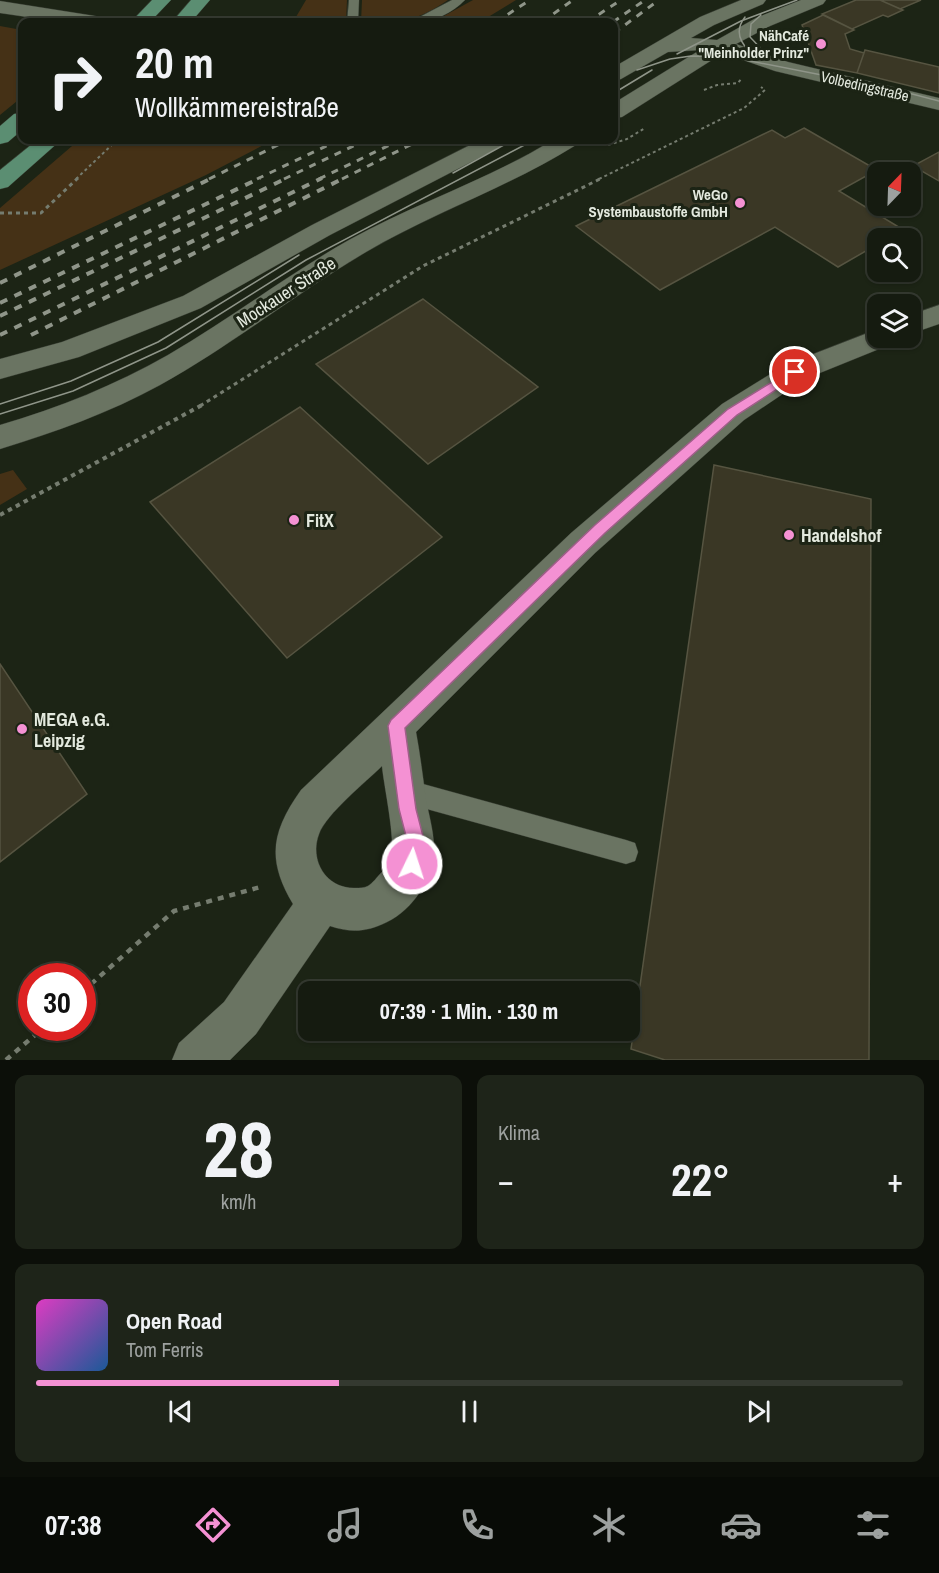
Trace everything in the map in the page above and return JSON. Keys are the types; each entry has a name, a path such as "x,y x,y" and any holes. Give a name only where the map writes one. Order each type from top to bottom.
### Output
{"main road":[{"path":"144,18 162,0"},
{"path":"185,18 201,0"},
{"path":"618,73 707,21 757,0"},
{"path":"618,110 763,22 817,0"},
{"path":"0,7 69,18"},
{"path":"722,46 730,11"},
{"name":"Volbedingstraße","path":"664,46 689,44 722,46 782,67 939,104"},
{"path":"682,70 747,65 782,67"},
{"path":"0,137 18,122"},
{"path":"0,182 45,144"},
{"name":"Mockauer Straße","path":"0,369 69,350 192,302 321,230 488,144"},
{"name":"Mockauer Straße","path":"0,437 72,414 113,397 153,376 294,284 360,245 425,212 520,169 561,144"},
{"path":"921,321 939,314"},
{"path":"396,726 414,836 412,864 397,889 374,907 346,912 310,889 294,856 299,828 315,804 583,543 733,412 795,372 867,343"},
{"path":"196,1060 240,1018 310,889"}],"lane":[{"path":"352,18 354,0"},
{"path":"428,18 460,0"},
{"path":"405,791 626,852"}],"path":[{"path":"697,94 717,85 738,83 744,75 751,80"},
{"path":"0,515 181,418 423,266 744,108 765,90 758,85"},
{"path":"618,142 647,127"},
{"path":"0,213 41,213 113,144"},
{"path":"96,980 174,911 310,889"},
{"path":"6,1060 28,1041"}],"shaded area":[{"path":"306,0 347,0 346,18 295,18"},
{"path":"362,0 448,0 413,18 361,18"},
{"path":"473,0 516,0 487,18 440,18"},
{"path":"0,26 18,29 18,100 0,115"},
{"path":"74,144 265,144 206,175 0,270 0,208"},
{"path":"13,470 27,489 0,505 0,474"}],"building":[{"path":"856,0 880,0 903,10 888,17 883,15 852,29 822,14"},
{"path":"880,0 921,0 900,9"},
{"path":"823,15 854,30 845,34 850,49 864,53 857,73 816,65 802,25"},
{"path":"865,50 939,67 939,93 857,73"},
{"name":"WeGo Systembaustoffe GmbH","path":"804,128 867,164 867,176 839,191 867,208 867,216 880,216 900,228 867,228 867,250 838,267 775,227 660,290 576,226 772,130 785,138"},
{"path":"939,152 939,181 921,171 920,162"},
{"path":"423,299 538,387 428,464 316,364"},
{"name":"FitX","path":"300,407 442,537 287,658 150,502"},
{"path":"714,465 871,499 869,1060 665,1060 631,1049 632,1041 640,1041 640,986"},
{"name":"MEGA e.G. Leipzig","path":"0,664 87,794 0,862"}],"tram line":[{"path":"743,20 797,0"},
{"path":"761,15 751,24 750,37 768,56"},
{"path":"677,54 743,20"},
{"path":"743,20 739,30 742,41 760,60"},
{"path":"637,70 670,59 691,56 730,57 893,89 939,101"},
{"path":"618,91 652,70"},
{"path":"453,173 506,144"},
{"path":"0,414 73,391 166,348 306,260 526,144"},
{"path":"0,404 71,381 158,342 299,255"}],"railway":[{"path":"502,18 530,0"},
{"path":"548,18 573,0"},
{"path":"593,18 621,0"},
{"path":"618,19 645,0"},
{"path":"618,30 659,0"},
{"path":"209,179 280,144"},
{"path":"257,179 331,144"},
{"path":"284,179 358,144"},
{"path":"319,179 392,144"},
{"path":"344,178 412,144"},
{"path":"0,283 212,178"},
{"path":"0,303 260,178"},
{"path":"0,316 287,178"},
{"path":"0,335 322,178"},
{"path":"31,335 344,178"}],"place":[{"name":"NähCafé \"Meinholder Prinz\"","path":"821,44"},
{"name":"WeGo Systembaustoffe GmbH","path":"740,203"},
{"name":"FitX","path":"294,520"},
{"name":"Handelshof","path":"789,535"},
{"name":"MEGA e.G. Leipzig","path":"22,729"}],"route":[{"path":"412,864 414,836 396,726 583,543 733,412 795,372"}]}
